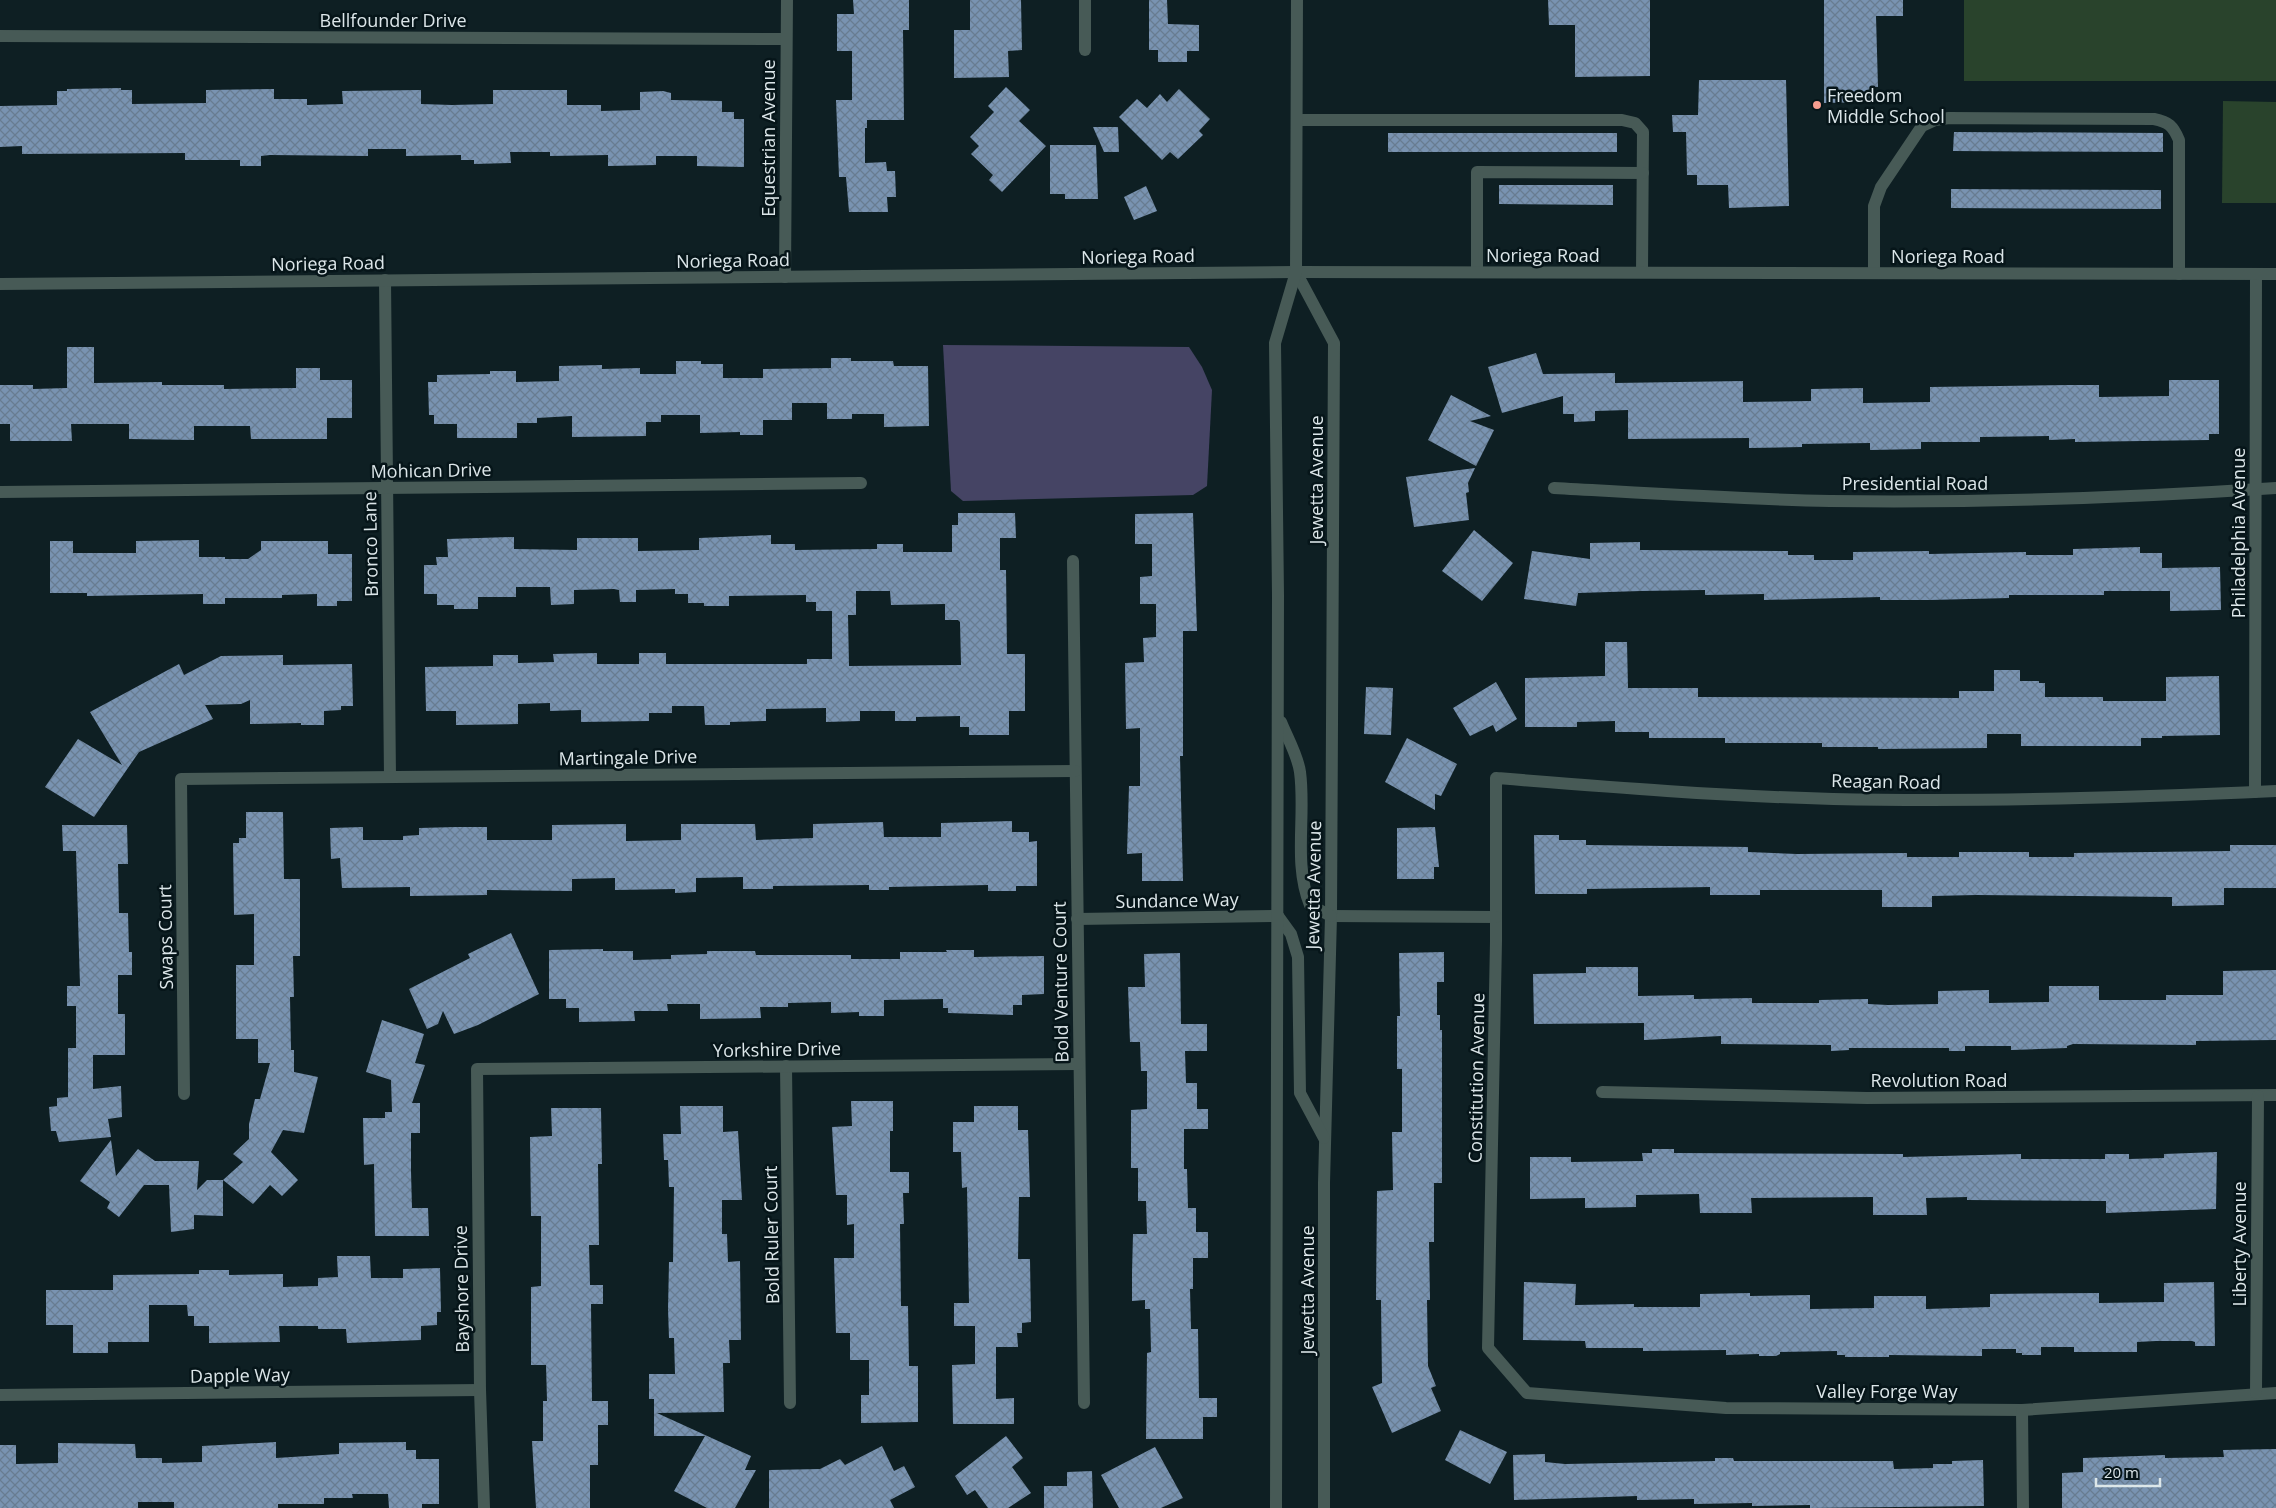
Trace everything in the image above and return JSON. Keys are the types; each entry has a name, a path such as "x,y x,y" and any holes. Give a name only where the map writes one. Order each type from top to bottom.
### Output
{"street":[{"name":"Equestrian Avenue","path":"785,277 786,0"},
{"path":"1085,0 1085,50"},
{"name":"Jewetta Avenue","path":"1276,1508 1278,715 1275,343 1296,272 1297,0"},
{"name":"Bellfounder Drive","path":"0,36 786,39"},
{"path":"1874,273 1874,206 1881,187 1922,126 1934,120 1949,118 2154,119 2167,122 2173,128 2179,140 2179,274"},
{"path":"1297,120 1622,120 1635,123 1643,132 1642,272"},
{"path":"1477,272 1477,172 1643,173"},
{"name":"Jewetta Avenue","path":"1296,272 1334,343 1331,916 1326,1140 1324,1508"},
{"name":"Noriega Road","path":"0,284 1296,272 2276,274"},
{"name":"Philadelphia Avenue","path":"2255,792 2256,274"},
{"name":"Bronco Lane","path":"385,280 390,777"},
{"name":"Mohican Drive","path":"0,492 861,483"},
{"name":"Presidential Road","path":"1554,488 1830,501 1998,501 2276,488"},
{"name":"Bold Venture Court","path":"1073,562 1078,1064 1084,1403"},
{"path":"1278,715 1300,770 1302,874 1306,896 1310,905 1331,916 1496,917"},
{"name":"Martingale Drive","path":"181,779 1075,770"},
{"name":"Reagan Road","path":"1496,778 1664,791 1832,799 2019,800 2276,791"},
{"name":"Constitution Avenue","path":"1496,778 1496,917 1488,1348 1508,1370"},
{"name":"Swaps Court","path":"181,779 184,1094"},
{"path":"1278,916 1291,934 1298,957 1300,1093 1326,1140"},
{"name":"Sundance Way","path":"1077,919 1278,916"},
{"name":"Yorkshire Drive","path":"477,1069 1078,1064"},
{"name":"Bold Ruler Court","path":"786,1066 790,1404"},
{"name":"Bayshore Drive","path":"477,1069 480,1390 484,1508"},
{"name":"Revolution Road","path":"1602,1092 1867,1098 2276,1095"},
{"name":"Liberty Avenue","path":"2256,1393 2258,1096"},
{"name":"Valley Forge Way","path":"1508,1370 1528,1393 1726,1408 2022,1410 2276,1393"},
{"name":"Dapple Way","path":"0,1395 480,1390"},
{"path":"2022,1410 2023,1508"}],"green space":[{"path":"1964,0 2276,0 2276,81 1964,81"},
{"path":"2223,101 2276,102 2276,203 2222,203"}],"water":[{"path":"943,345 1189,347 1202,367 1212,390 1207,486 1193,495 963,501 951,491"}],"building":[{"path":"853,0 909,0 909,30 903,30 904,120 867,120 867,128 865,128 865,163 886,162 887,171 895,171 896,197 887,197 888,212 849,212 846,177 839,177 836,100 852,100 852,51 837,51 837,14 854,14"},
{"path":"970,0 1021,0 1022,50 1008,51 1009,77 954,78 954,30 970,30"},
{"path":"1149,0 1167,0 1168,24 1199,25 1199,51 1187,51 1187,62 1158,62 1158,50 1149,50"},
{"path":"1548,0 1650,0 1650,76 1575,77 1575,25 1549,25"},
{"path":"1824,0 1903,0 1903,16 1876,16 1878,87 1872,87 1872,102 1824,103"},
{"path":"1699,80 1786,80 1789,206 1729,208 1728,185 1697,185 1697,175 1687,175 1686,132 1673,132 1672,115 1698,115"},
{"path":"1006,87 1030,110 1019,121 1046,146 1002,192 989,180 993,175 971,154 979,146 970,137 994,112 988,106"},
{"path":"121,88 121,90 132,90 132,104 206,103 206,90 274,89 274,99 307,99 307,105 343,104 342,91 421,90 421,104 452,105 493,104 493,90 567,90 567,105 601,105 601,111 640,110 640,92 663,91 671,93 671,100 722,101 722,112 734,112 734,119 744,119 744,167 697,166 697,156 656,156 656,165 608,166 608,155 550,156 550,152 510,152 511,163 474,164 474,160 461,160 461,155 406,156 406,149 368,149 368,156 270,155 261,156 261,166 240,166 240,160 185,160 185,153 22,154 22,146 0,147 0,106 57,105 57,91 67,91 67,89"},
{"path":"1179,89 1210,119 1199,131 1203,135 1178,159 1170,152 1162,160 1119,117 1137,99 1147,108 1160,94 1167,102"},
{"path":"1093,127 1118,127 1119,152 1104,152"},
{"path":"1954,132 2163,133 2163,152 1953,151"},
{"path":"1388,133 1617,133 1617,152 1388,152"},
{"path":"1050,145 1096,145 1098,199 1065,199 1065,194 1050,194"},
{"path":"1499,185 1613,185 1613,205 1499,204"},
{"path":"1146,186 1157,211 1134,220 1124,197"},
{"path":"1951,189 2161,190 2161,209 1951,208"},
{"path":"67,347 94,347 94,383 162,382 162,385 224,385 224,389 296,388 296,368 320,368 320,380 352,380 352,418 327,418 327,439 251,439 250,426 194,426 194,440 129,439 129,424 71,424 72,441 10,441 10,424 0,424 0,385 33,385 33,389 67,388"},
{"path":"1536,353 1543,374 1615,373 1615,383 1743,381 1743,402 1811,401 1811,389 1863,388 1863,403 1930,402 1930,387 2070,385 2099,385 2099,397 2169,396 2169,380 2219,380 2219,434 2209,434 2209,440 2075,442 2075,439 2049,440 2049,436 1980,437 1980,442 1921,442 1921,449 1870,450 1870,443 1802,444 1802,447 1749,448 1749,438 1628,439 1628,410 1595,411 1595,421 1574,422 1574,414 1563,414 1563,396 1502,413 1488,367"},
{"path":"831,358 851,358 851,361 893,361 894,366 928,366 929,426 884,427 884,414 852,414 852,419 827,419 827,403 792,403 792,420 763,420 763,435 740,435 740,432 700,433 700,415 661,415 661,422 646,422 646,436 572,437 572,416 537,418 537,423 517,423 517,438 457,438 457,424 434,424 434,415 429,415 428,382 437,382 437,375 490,374 490,371 516,371 516,382 559,381 559,366 602,365 602,369 640,368 640,374 676,374 676,361 701,361 701,364 723,364 723,378 763,378 763,369 831,368"},
{"path":"1451,395 1491,416 1470,421 1494,430 1476,466 1428,440"},
{"path":"1475,468 1468,483 1469,492 1466,493 1469,520 1414,527 1406,477"},
{"path":"958,513 1015,513 1016,538 1000,538 1000,570 1006,570 1007,654 1025,654 1025,711 1009,711 1009,735 969,735 969,727 960,727 960,716 916,717 916,721 895,721 895,711 860,711 860,721 826,722 826,708 766,709 766,721 730,722 730,725 705,725 704,706 672,706 672,713 649,713 649,721 581,722 581,710 550,711 550,703 518,704 518,724 456,725 456,711 426,711 425,667 493,666 493,655 518,655 518,663 554,662 553,654 597,653 597,664 639,664 639,653 666,653 666,664 807,664 807,659 832,659 832,611 816,611 816,602 806,602 806,595 729,596 729,606 704,606 704,603 688,603 688,594 675,594 675,589 636,590 636,602 620,602 619,590 614,589 574,590 574,604 551,605 550,587 516,587 516,597 478,597 478,609 454,609 454,605 437,605 437,594 424,594 424,565 437,565 436,557 448,557 447,539 514,537 514,549 577,550 577,538 638,538 638,551 699,550 699,538 771,535 771,544 795,544 795,550 877,549 877,544 903,544 903,552 952,552 952,525 958,525","holes":["856,591 890,591 891,605 945,604 945,620 958,620 960,622 961,665 849,666 848,615 856,615"]},
{"path":"1193,513 1197,631 1183,631 1183,756 1180,756 1183,881 1142,881 1142,853 1127,854 1129,786 1140,786 1140,728 1126,729 1125,663 1144,662 1143,638 1156,637 1156,604 1140,604 1140,577 1152,576 1152,544 1135,544 1135,514"},
{"path":"1474,530 1513,563 1482,601 1442,571"},
{"path":"199,540 199,557 225,557 225,559 248,559 261,550 261,541 328,541 328,554 352,554 352,601 337,601 337,606 317,606 317,594 282,595 282,598 225,598 225,604 203,604 203,594 87,596 87,593 50,593 50,541 73,541 73,553 136,553 136,541"},
{"path":"1640,542 1640,550 1788,551 1788,555 1814,555 1814,560 1853,560 1853,552 1929,551 1929,554 2026,552 2026,555 2073,555 2073,549 2140,547 2140,553 2162,553 2162,568 2220,567 2221,610 2170,611 2170,591 2104,591 2104,595 2009,595 2009,598 1930,600 1880,600 1880,597 1764,600 1764,594 1705,595 1705,590 1641,591 1578,593 1576,606 1524,599 1532,551 1590,559 1590,543"},
{"path":"1605,642 1627,642 1628,688 1698,688 1698,697 1959,698 1959,691 1994,691 1994,670 2020,670 2020,681 2039,681 2039,683 2045,683 2045,697 2103,697 2103,701 2166,701 2166,677 2219,676 2220,735 2141,738 2141,746 2021,746 2021,734 1987,734 1987,748 1878,749 1878,747 1822,747 1822,743 1725,743 1725,738 1649,738 1649,732 1615,732 1615,721 1577,722 1577,727 1525,727 1525,678 1605,676"},
{"path":"283,655 283,665 352,664 353,706 341,706 341,710 324,711 324,725 301,725 301,723 250,724 250,700 241,704 205,705 213,719 139,752 94,817 45,787 78,739 122,765 90,712 179,664 184,675 221,656"},
{"path":"1496,682 1517,719 1496,732 1493,725 1470,736 1453,708"},
{"path":"1366,687 1393,688 1391,735 1364,734"},
{"path":"1407,738 1457,764 1441,796 1435,794 1435,810 1385,782"},
{"path":"246,812 283,812 284,879 300,879 300,956 293,956 294,997 290,997 291,1050 294,1050 294,1072 318,1077 304,1133 283,1130 271,1152 298,1180 282,1196 270,1185 253,1204 223,1180 243,1162 233,1154 249,1139 249,1124 255,1099 260,1099 270,1063 258,1063 258,1039 236,1039 236,965 254,965 254,914 234,915 233,843 239,843 239,838 246,838"},
{"path":"1012,821 1012,832 1029,832 1029,842 1037,841 1037,886 1016,886 1016,891 988,891 988,885 889,887 889,890 869,890 869,885 773,886 773,889 743,889 743,877 696,878 696,892 675,893 675,889 615,890 615,878 572,879 572,891 487,890 487,895 410,896 410,887 342,888 340,858 331,859 330,828 363,827 363,840 403,840 403,836 419,835 419,828 487,827 487,840 552,840 552,825 626,824 626,841 681,840 681,824 755,824 756,840 813,838 813,824 883,822 884,837 941,837 941,823"},
{"path":"62,825 127,825 128,864 118,864 119,913 128,913 129,952 132,952 132,975 118,975 118,1014 125,1014 125,1055 93,1055 93,1089 121,1086 122,1117 108,1119 111,1137 59,1142 56,1131 51,1131 49,1107 57,1106 57,1098 68,1097 68,1048 76,1048 76,1006 67,1006 67,986 80,986 76,851 63,851"},
{"path":"1435,827 1439,867 1434,867 1434,879 1397,879 1397,828"},
{"path":"1534,835 1559,835 1559,840 1586,840 1586,845 1748,847 1748,852 1797,854 1907,853 1907,857 1959,857 1959,852 2029,852 2029,857 2074,857 2074,853 2230,851 2230,845 2276,845 2276,888 2224,888 2224,905 2172,906 2172,897 1976,895 1932,896 1932,907 1882,907 1882,890 1760,890 1760,895 1710,895 1710,887 1587,889 1587,894 1535,894"},
{"path":"511,933 539,994 478,1025 454,1034 443,1011 438,1024 427,1029 409,989 470,958 468,954"},
{"path":"603,949 603,951 633,951 633,960 671,959 671,955 707,954 707,951 755,951 756,955 851,955 851,959 900,959 900,952 947,952 946,950 974,950 974,957 1044,956 1044,994 1022,995 1022,1005 1013,1005 1013,1015 948,1013 948,1008 943,1008 943,999 884,1000 884,1016 859,1016 859,1012 831,1013 831,1002 788,1003 788,1007 760,1007 761,1018 700,1019 700,1004 667,1004 668,1011 634,1011 635,1021 579,1022 579,1008 566,1008 566,999 549,999 549,950"},
{"path":"1444,952 1444,982 1437,982 1437,1015 1440,1015 1440,1030 1442,1030 1442,1183 1434,1183 1434,1242 1429,1242 1430,1300 1427,1300 1428,1366 1436,1386 1431,1388 1441,1411 1392,1433 1372,1387 1382,1383 1381,1300 1376,1300 1377,1191 1393,1190 1392,1132 1402,1132 1402,1069 1397,1069 1397,1016 1400,1016 1399,953"},
{"path":"1180,953 1181,1024 1207,1024 1207,1051 1185,1051 1186,1083 1197,1083 1197,1109 1208,1109 1208,1129 1184,1129 1184,1169 1187,1169 1188,1208 1196,1208 1196,1232 1208,1232 1208,1258 1193,1258 1193,1289 1190,1289 1191,1329 1198,1329 1199,1398 1217,1398 1217,1417 1203,1417 1203,1439 1146,1439 1147,1353 1151,1352 1150,1309 1145,1309 1145,1300 1132,1301 1132,1273 1133,1234 1147,1234 1146,1201 1138,1201 1138,1168 1131,1168 1131,1110 1147,1109 1147,1071 1141,1071 1140,1042 1130,1042 1128,987 1145,987 1144,954"},
{"path":"1586,967 1638,967 1638,996 1694,995 1694,999 1752,998 1752,1003 1819,1003 1819,1000 1868,999 1868,1004 1888,1005 1938,1004 1938,991 1989,990 1989,1003 2049,1002 2049,986 2099,986 2099,1000 2166,1000 2166,995 2223,995 2223,971 2276,970 2276,1040 2196,1041 2196,1045 2073,1044 2067,1046 2067,1048 2011,1050 2011,1046 1965,1046 1965,1051 1949,1051 1949,1048 1849,1048 1849,1050 1831,1051 1831,1045 1721,1044 1721,1036 1644,1040 1644,1023 1534,1024 1533,974 1586,973"},
{"path":"382,1020 424,1034 415,1063 425,1065 412,1103 420,1103 420,1133 411,1133 411,1171 412,1208 428,1208 429,1236 375,1236 374,1164 364,1165 363,1118 385,1118 385,1112 392,1112 391,1080 366,1072"},
{"path":"851,1101 893,1101 893,1131 890,1131 890,1172 909,1172 909,1193 903,1193 904,1224 900,1224 901,1306 908,1306 909,1366 918,1366 918,1422 861,1423 861,1395 869,1395 869,1360 850,1360 850,1333 836,1333 834,1258 854,1258 854,1224 847,1225 847,1195 836,1195 832,1127 852,1126"},
{"path":"680,1106 723,1106 723,1132 738,1131 742,1200 722,1200 722,1234 727,1234 728,1262 740,1261 741,1340 729,1340 730,1363 723,1363 724,1412 657,1413 751,1456 745,1470 756,1470 735,1508 707,1508 674,1491 705,1436 654,1436 654,1399 649,1399 649,1374 675,1374 674,1338 669,1338 668,1309 669,1262 673,1262 674,1187 669,1187 668,1160 664,1160 663,1134 681,1134"},
{"path":"974,1106 1018,1106 1018,1130 1028,1130 1030,1197 1019,1197 1018,1259 1030,1259 1031,1322 1022,1323 1022,1333 1017,1333 1018,1347 996,1347 996,1399 1014,1398 1014,1424 953,1424 952,1365 975,1364 975,1326 954,1326 954,1303 969,1303 967,1187 962,1188 961,1152 953,1152 953,1122 974,1122"},
{"path":"551,1108 601,1108 602,1164 598,1164 599,1245 589,1245 590,1285 603,1285 603,1304 591,1304 592,1401 608,1401 608,1425 598,1425 598,1465 590,1465 590,1508 536,1508 532,1441 543,1441 543,1401 547,1401 546,1365 531,1365 531,1287 541,1286 541,1216 531,1216 530,1137 552,1136"},
{"path":"111,1140 116,1176 138,1149 155,1161 199,1161 197,1190 207,1180 223,1180 223,1216 194,1215 194,1229 171,1232 169,1185 144,1185 119,1217 107,1208 110,1202 80,1181"},
{"path":"1652,1149 1674,1149 1674,1153 1903,1154 1903,1157 2021,1154 2021,1159 2105,1159 2105,1154 2129,1154 2129,1159 2164,1158 2164,1154 2217,1152 2216,1209 2106,1213 2106,1201 1967,1200 1967,1197 1926,1198 1927,1215 1873,1215 1873,1197 1751,1198 1752,1213 1700,1213 1699,1194 1636,1195 1636,1207 1585,1208 1585,1198 1530,1199 1530,1157 1571,1157 1571,1162 1643,1161 1642,1153 1652,1153"},
{"path":"337,1256 370,1256 371,1278 403,1278 403,1269 440,1268 441,1312 437,1312 437,1325 421,1326 421,1340 347,1343 346,1329 318,1329 318,1326 279,1326 280,1342 209,1343 209,1326 194,1326 194,1316 188,1316 187,1305 149,1305 149,1342 108,1342 108,1353 73,1353 73,1325 46,1325 46,1290 113,1290 113,1275 199,1274 199,1270 229,1270 229,1275 283,1274 283,1287 318,1286 318,1278 338,1277"},
{"path":"1524,1282 1576,1284 1575,1305 1634,1304 1634,1307 1700,1307 1700,1294 1750,1293 1750,1296 1810,1295 1810,1309 1874,1308 1874,1296 1926,1296 1926,1309 1990,1307 1990,1294 2099,1293 2099,1303 2164,1302 2164,1283 2214,1282 2215,1346 2195,1346 2195,1342 2192,1341 2156,1341 2137,1342 2137,1352 2074,1352 2074,1347 2041,1347 2041,1355 2022,1355 2022,1353 2016,1353 2016,1349 1982,1349 1982,1356 1889,1355 1889,1357 1845,1357 1845,1355 1837,1355 1837,1351 1780,1352 1776,1356 1759,1356 1759,1354 1726,1355 1726,1350 1643,1351 1643,1348 1586,1348 1585,1341 1523,1340"},
{"path":"1460,1430 1507,1452 1490,1484 1445,1460"},
{"path":"1006,1436 1023,1458 1012,1467 1031,1493 1008,1508 988,1508 975,1490 967,1495 955,1476"},
{"path":"276,1442 276,1458 339,1454 339,1443 406,1442 406,1450 416,1450 416,1459 439,1459 439,1504 422,1504 422,1508 389,1508 388,1494 352,1494 353,1498 324,1498 324,1504 278,1504 278,1508 174,1508 174,1502 138,1502 138,1508 0,1508 0,1445 16,1445 16,1464 58,1463 58,1443 135,1444 136,1458 162,1458 162,1463 202,1462 202,1446"},
{"path":"882,1446 894,1471 904,1466 915,1487 890,1500 894,1508 769,1508 769,1470 820,1469 840,1459 845,1465"},
{"path":"1155,1447 1183,1498 1161,1508 1119,1508 1101,1475"},
{"path":"2276,1449 2276,1508 2062,1508 2062,1473 2083,1472 2083,1458 2165,1455 2165,1458 2224,1457 2223,1450"},
{"path":"1545,1454 1545,1462 1565,1464 1715,1461 1715,1458 1733,1458 1734,1461 1893,1461 1894,1469 1933,1468 1933,1464 1952,1464 1952,1461 1983,1460 1984,1506 1810,1508 1810,1505 1752,1506 1752,1503 1694,1504 1694,1499 1637,1500 1637,1496 1514,1500 1513,1455"},
{"path":"1092,1471 1093,1508 1044,1508 1044,1486 1067,1486 1067,1472"}],"place":[{"name":"Freedom Middle School","path":"1817,105"}]}
